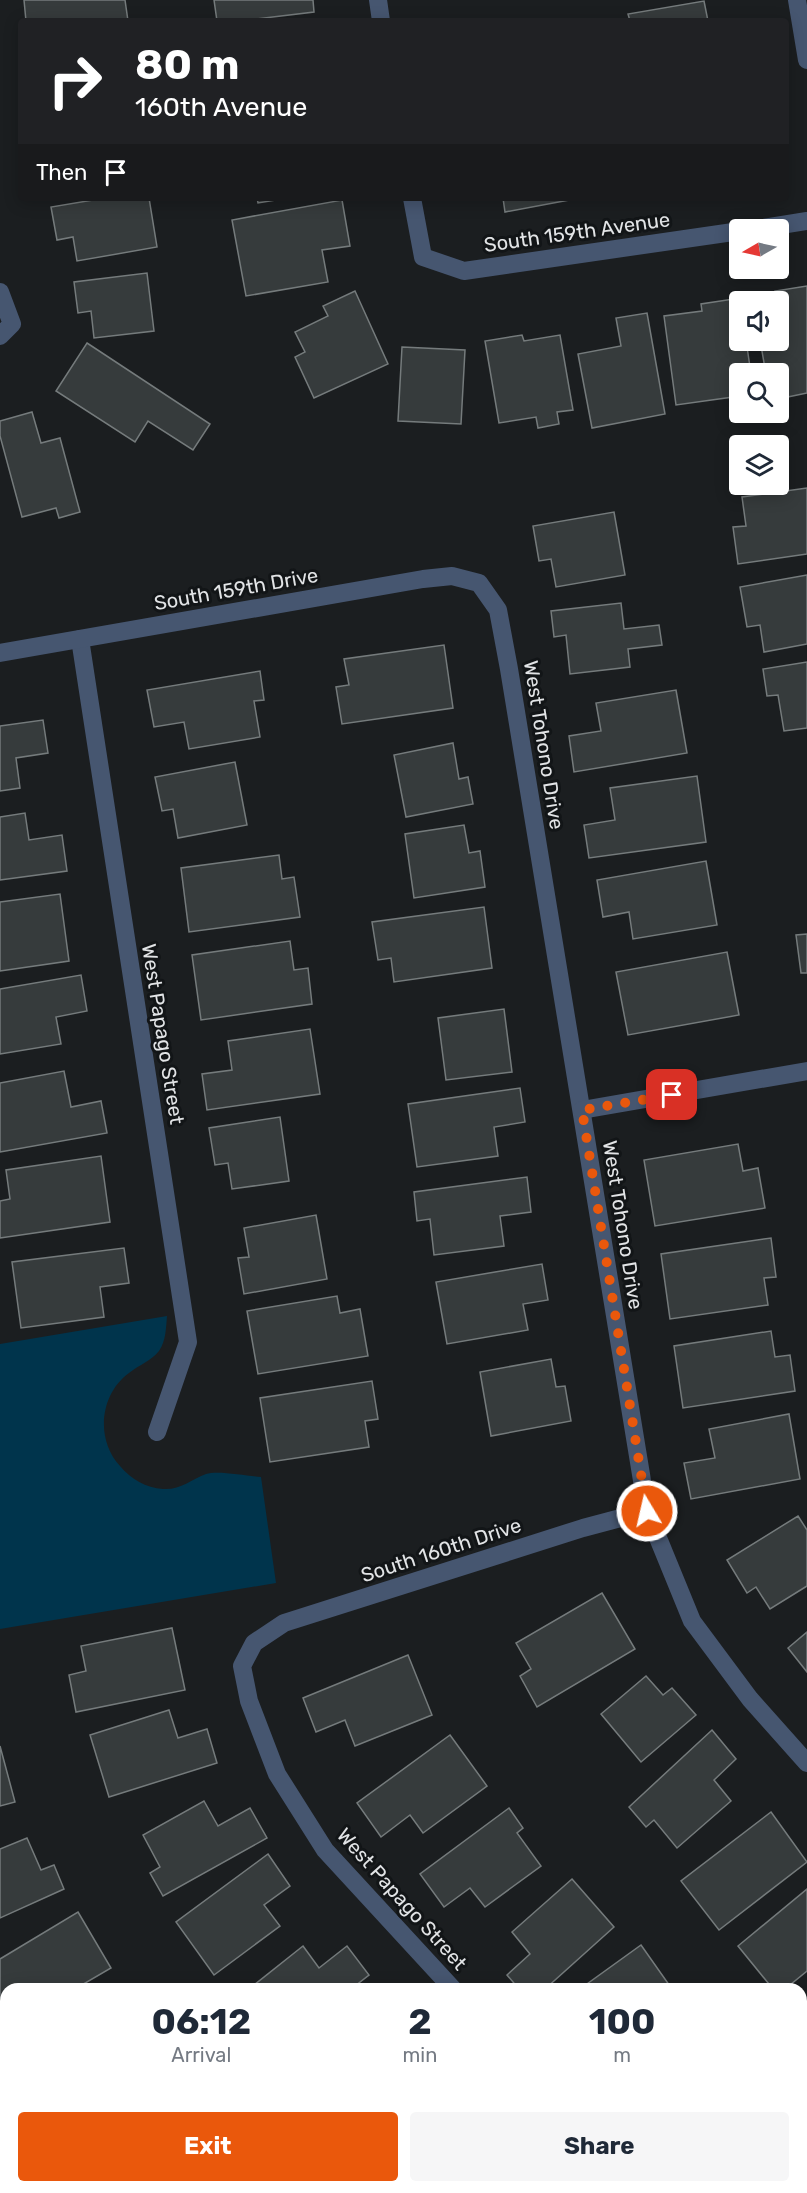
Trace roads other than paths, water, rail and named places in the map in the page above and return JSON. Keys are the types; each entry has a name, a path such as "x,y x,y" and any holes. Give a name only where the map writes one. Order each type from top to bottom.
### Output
{"street":[{"path":"378,0 381,18"},
{"path":"797,0 807,60"},
{"name":"South 159th Avenue","path":"413,201 423,257 464,271 729,233"},
{"path":"789,224 807,221"},
{"path":"0,292 6,330"},
{"name":"South 159th Drive","path":"0,653 423,579 452,576 479,583"},
{"name":"West Tohono Drive","path":"479,583 498,610 509,669 647,1511 692,1621 750,1699 807,1763"},
{"name":"West Papago Street","path":"80,639 188,1342 157,1432"},
{"path":"582,1110 807,1071"},
{"name":"South 160th Drive","path":"254,1643 284,1623 583,1528 647,1511"},
{"name":"West Papago Street","path":"254,1643 242,1666 249,1701 276,1774 325,1851 446,1983"}]}
